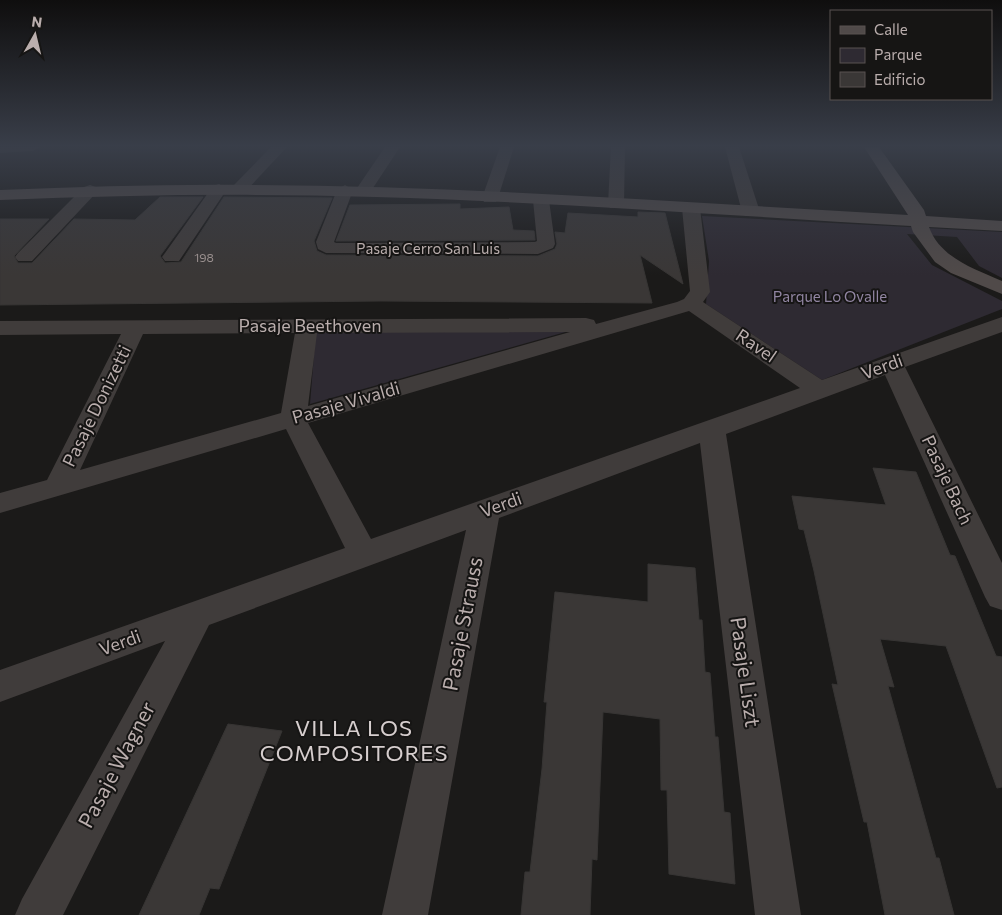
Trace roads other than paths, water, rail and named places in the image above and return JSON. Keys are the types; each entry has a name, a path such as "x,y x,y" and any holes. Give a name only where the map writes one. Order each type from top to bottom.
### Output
{"street":[{"path":"25,257 90,190"},
{"path":"0,195 129,190"},
{"path":"172,257 220,190"},
{"path":"279,190 354,191 541,200 1002,226"},
{"path":"490,198 493,190"},
{"path":"616,204 617,190"},
{"path":"744,190 751,212"},
{"path":"901,190 915,210 931,245 949,263 1002,288"},
{"name":"Pasaje Cerro San Luis","path":"354,191 324,242 325,245 333,249 538,248 546,244 541,200"},
{"path":"691,208 700,288 697,298 691,303"},
{"name":"Pasaje Vivaldi","path":"0,503 691,303"},
{"name":"Ravel","path":"691,303 820,390"},
{"name":"Pasaje Beethoven","path":"0,328 621,324"},
{"name":"Verdi","path":"0,686 1002,324"},
{"name":"Pasaje Donizetti","path":"58,486 136,326"},
{"path":"307,326 293,418 364,555"},
{"name":"Pasaje Bach","path":"892,364 1002,597"},
{"name":"Pasaje Liszt","path":"712,429 778,915"},
{"name":"Pasaje Strauss","path":"405,915 485,510"},
{"name":"Pasaje Wagner","path":"38,915 197,615"}],"district":[{"name":"VILLA LOS COMPOSITORES","path":"354,740"}],"park label":[{"name":"Parque Lo Ovalle","path":"830,297"}]}
